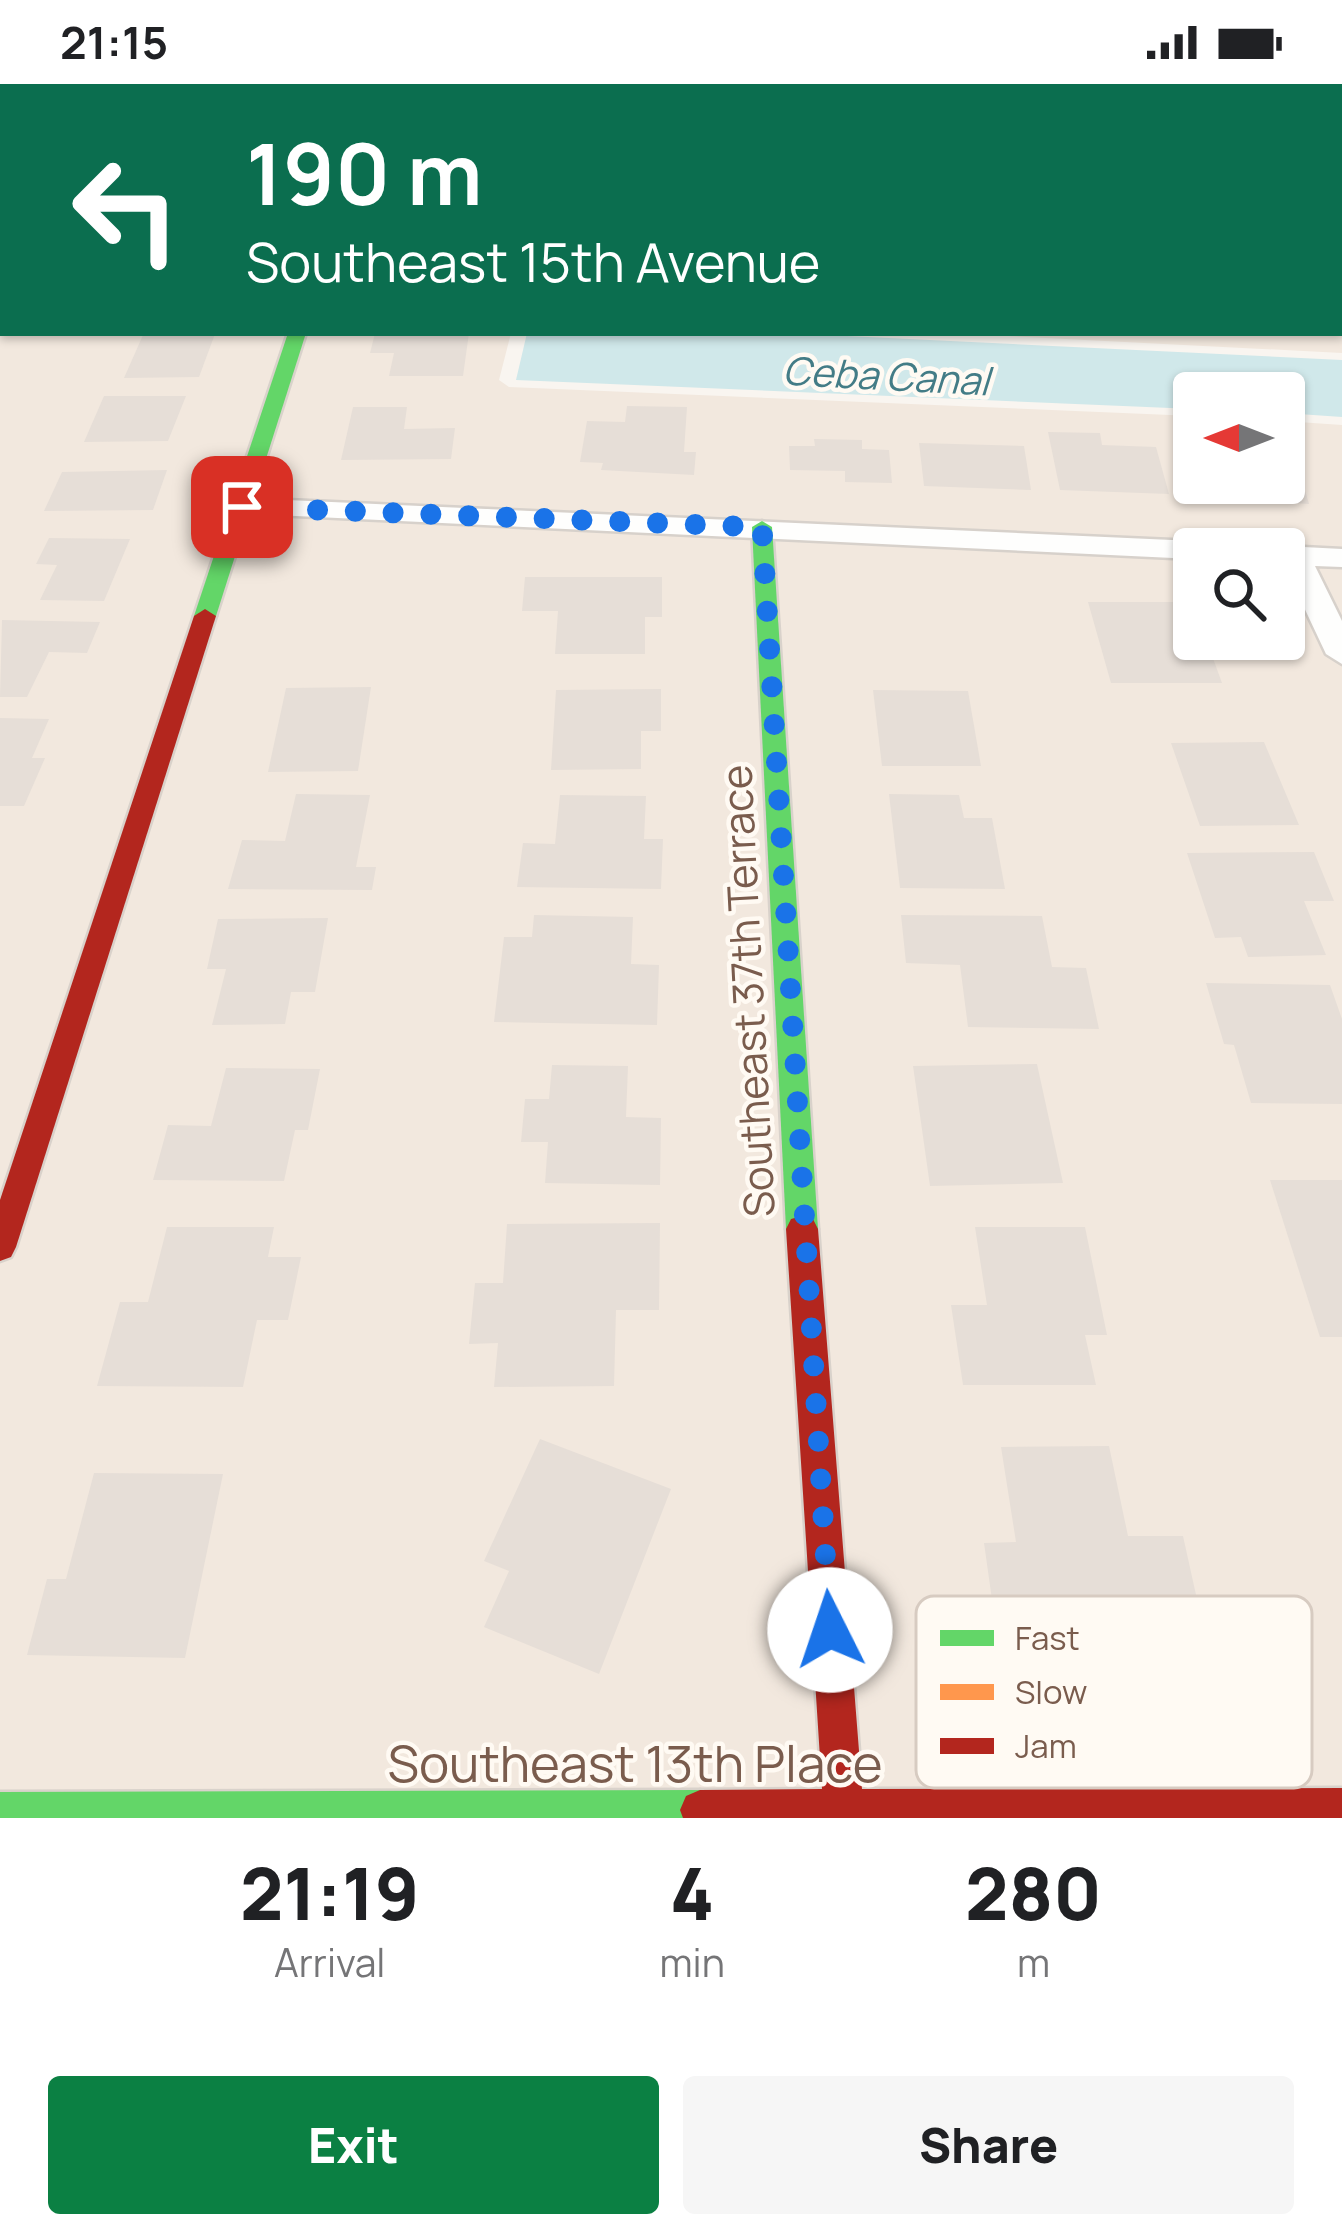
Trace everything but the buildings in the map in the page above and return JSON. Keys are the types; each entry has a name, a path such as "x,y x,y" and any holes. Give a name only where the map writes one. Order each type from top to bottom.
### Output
{"street":[{"path":"0,1247 296,336"},
{"path":"242,507 1173,549"},
{"name":"Southeast 37th Terrace","path":"762,527 799,1185 843,1809"},
{"path":"1305,557 1342,558"},
{"path":"1305,585 1342,655"},
{"name":"Southeast 13th Place","path":"0,1812 1342,1808"}],"shaded area":[{"path":"0,336 510,336 499,380 509,387 1173,415 1173,504 1305,504 1305,422 1342,425 1342,1818 0,1818"},
{"path":"1007,336 1342,336 1342,353"}],"water":[{"name":"Ceba Canal","path":"526,336 847,336 1342,360 1342,417 1305,414 1305,372 1173,372 1173,408 516,380"}],"traffic: fast":[{"path":"205,616 296,336"},
{"path":"762,527 802,1229"},
{"path":"0,1812 700,1810"}],"traffic: jam":[{"path":"0,1247 205,616"},
{"path":"802,1229 843,1809"},
{"path":"700,1810 1342,1808"}],"route":[{"path":"242,507 762,527 830,1630"}]}
